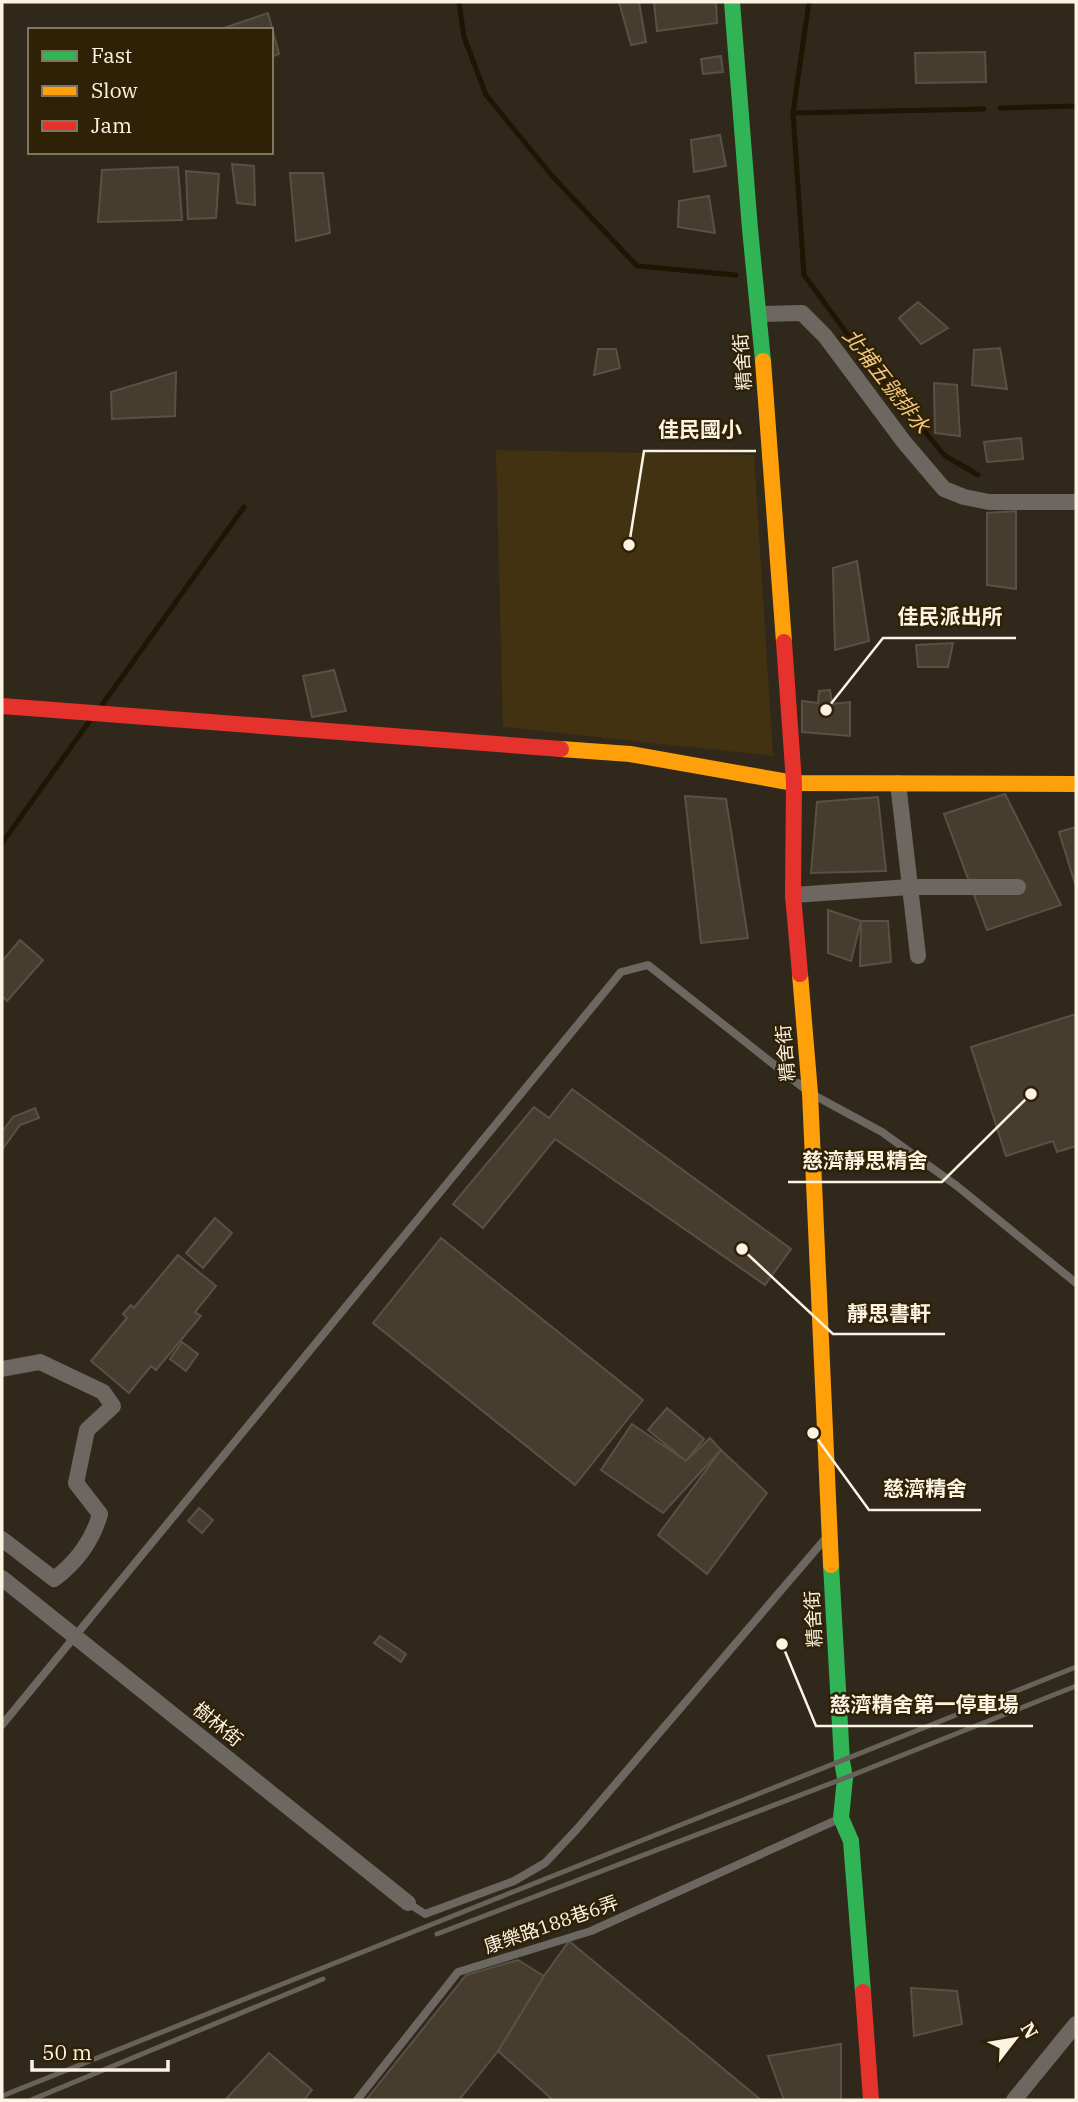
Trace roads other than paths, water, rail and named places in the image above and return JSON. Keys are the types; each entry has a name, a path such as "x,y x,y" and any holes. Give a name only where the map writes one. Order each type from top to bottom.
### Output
{"street":[{"name":"精舍街","path":"732,2 750,229 760,314 794,783 793,895 810,1093 829,1534 845,1778 841,1818 851,1841 871,2100"},
{"path":"760,314 802,313 825,336 904,442 944,489 964,497 989,502 1076,502"},
{"path":"2,706 629,754 794,783 1076,785"},
{"path":"898,783 918,956"},
{"path":"793,895 910,887 1018,887"},
{"path":"2,1368 40,1362 103,1392 113,1406 87,1430 76,1483 100,1514 95,1534 65,1570 54,1579 2,1539"},
{"name":"樹林街","path":"2,1578 408,1903"},
{"path":"1014,2100 1076,2024"}],"lane":[{"path":"2,1725 621,972 648,965 810,1093 882,1132 957,1186 1076,1283"},
{"path":"408,1903 425,1914 514,1881 545,1864 829,1534"},
{"name":"康樂路188巷6弄","path":"357,2100 458,1972 591,1931 841,1818"}],"waterway":[{"path":"459,2 464,37 486,95 554,178 637,266 736,275"},
{"path":"793,113 809,2"},
{"path":"1000,108 1076,106"},
{"name":"北埔五號排水","path":"978,475 944,455 865,358 804,275 793,113 984,109"},
{"path":"99,709 244,507"},
{"path":"2,843 91,719"}],"railway":[{"path":"2,2096 1076,1667"},
{"path":"437,1934 845,1778 1076,1686"},
{"path":"31,2100 323,1979"}],"place":[{"name":"佳民國小","path":"629,545"},
{"name":"佳民派出所","path":"826,710"},
{"name":"慈濟靜思精舍","path":"1031,1094"},
{"name":"靜思書軒","path":"742,1249"},
{"name":"慈濟精舍","path":"813,1433"},
{"name":"慈濟精舍第一停車場","path":"782,1644"}]}
